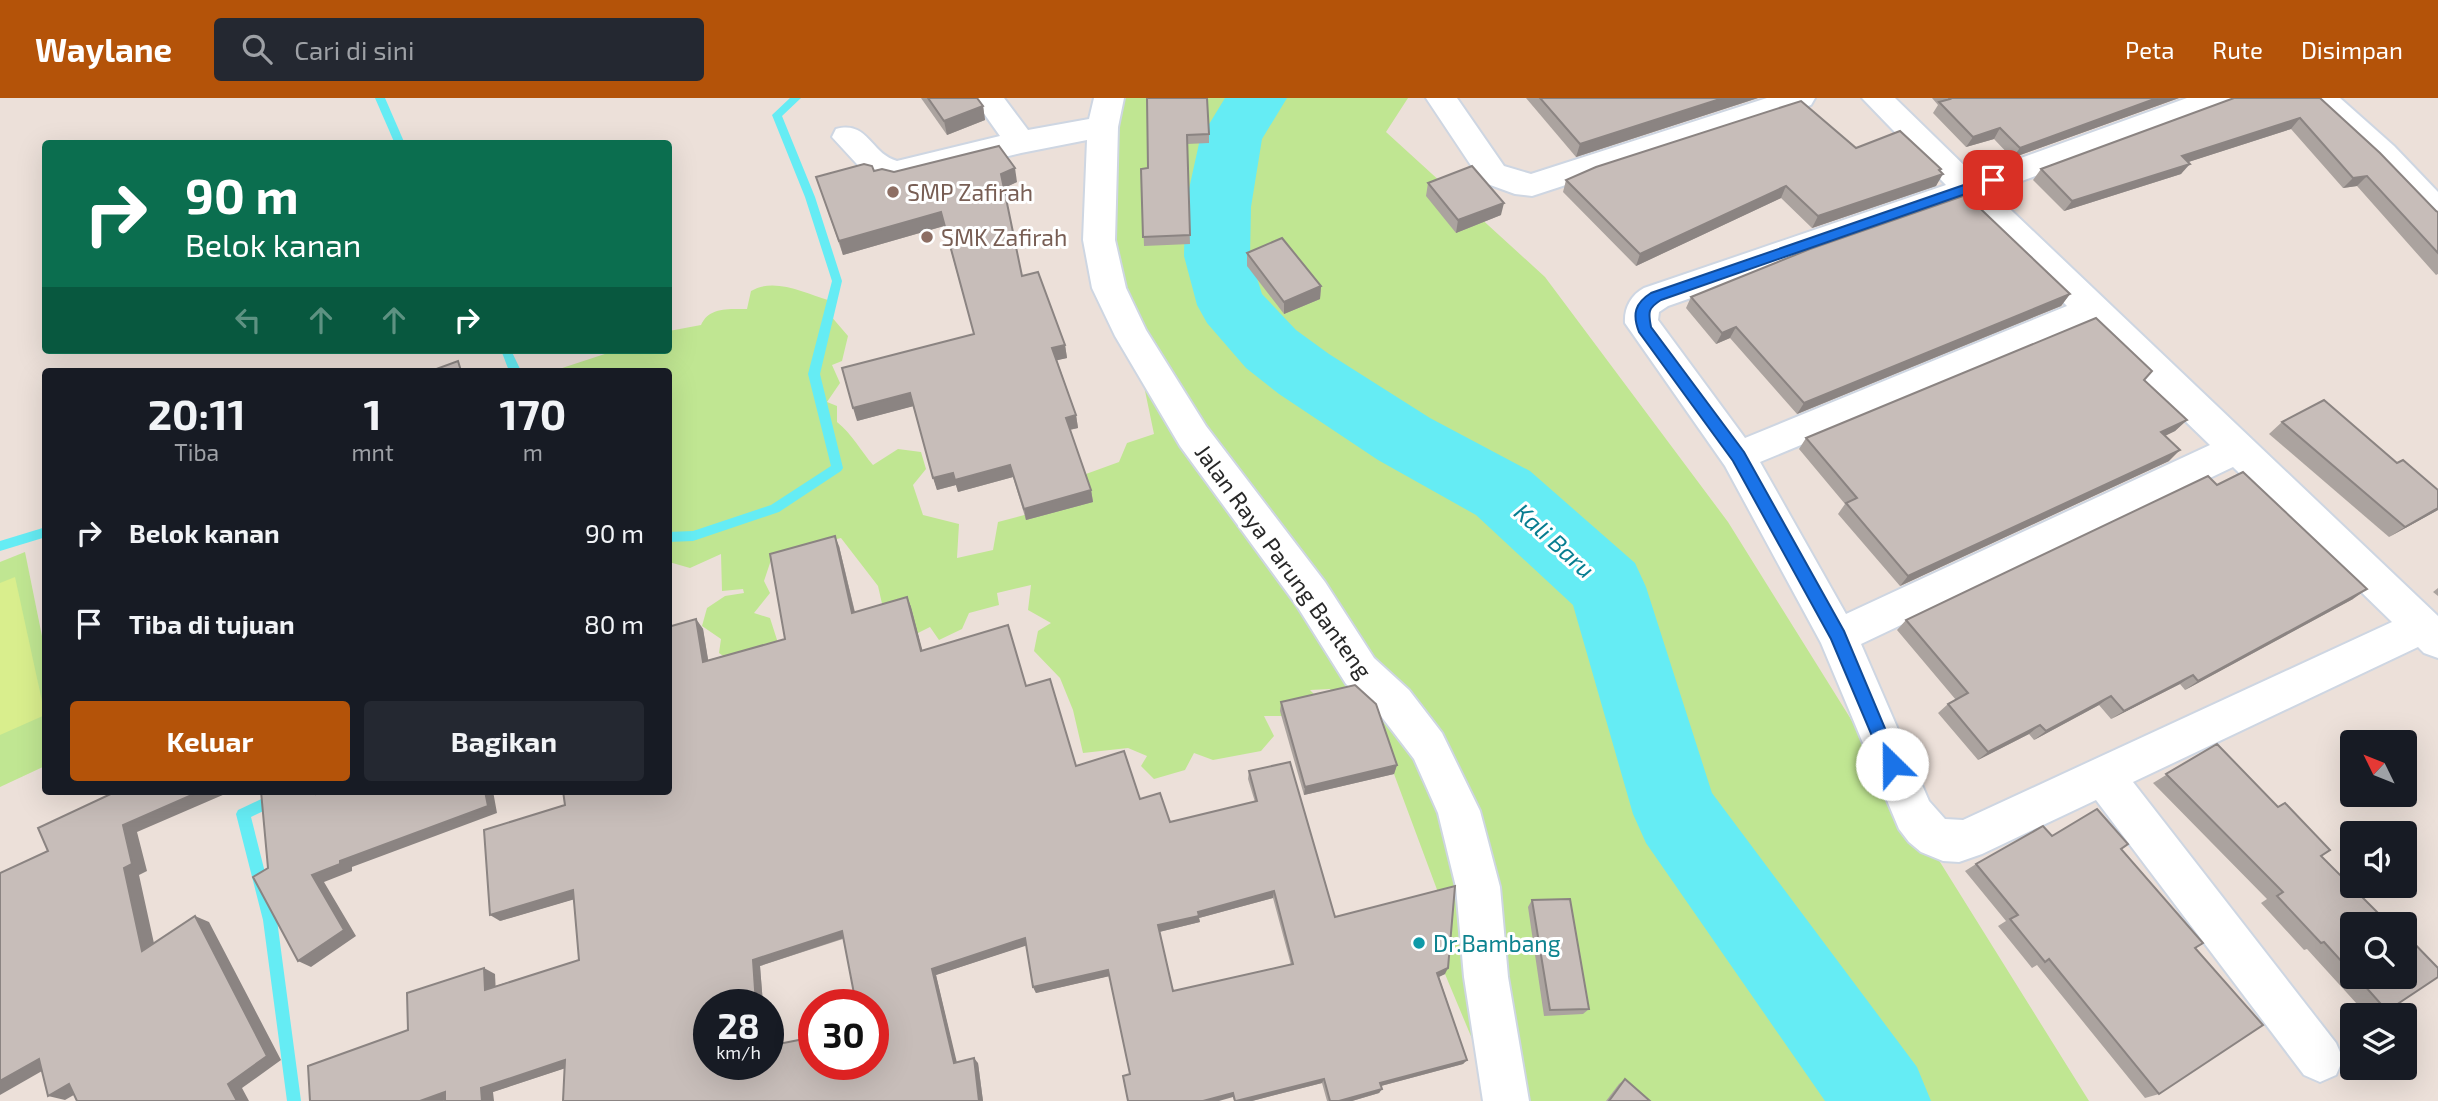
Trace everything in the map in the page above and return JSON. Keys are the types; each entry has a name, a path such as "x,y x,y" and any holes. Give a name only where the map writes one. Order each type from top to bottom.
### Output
{"street":[{"path":"988,98 1021,142"},
{"path":"1441,98 1493,174 1515,183 1532,185 1800,98"},
{"path":"1877,98 1968,189 2092,310 2430,634 1967,840 1955,842 1940,839 1926,830 1914,815 1838,636 1738,456 1644,328 1641,319 1645,303 1656,296 1968,189 2217,98"},
{"path":"2321,98 2384,154 2438,212"},
{"path":"847,137 878,167 897,172 1021,142 1106,113"},
{"name":"Jalan Raya Parung Banteng","path":"1106,113 1099,240 1109,288 1132,336 1193,436 1311,594 1360,671 1395,704 1428,746 1459,811 1478,887 1486,977 1506,1101"},
{"path":"1738,456 2092,310"},
{"path":"1838,636 2237,449"},
{"path":"2104,778 2320,1059"}],"green space":[{"path":"1109,98 1408,98 1386,132 1545,277 1728,522 2089,1101 1498,1101 1445,974 1439,895 1394,774 1330,689 1310,690 1320,700 1289,716 1264,716 1274,736 1261,751 1213,760 1194,753 1185,770 1154,779 1141,766 1147,756 1128,748 1083,753 1073,710 1060,678 1034,651 1038,631 1051,623 1028,610 1031,585 997,593 999,605 969,613 962,629 939,640 930,627 914,635 883,608 878,586 841,538 773,554 764,581 770,593 754,613 770,618 778,643 729,660 719,653 721,639 702,626 707,608 725,596 744,593 743,589 722,591 721,554 690,568 672,563 672,368 562,368 605,354 672,354 672,330 701,325 709,315 720,310 747,309 751,291 760,287 790,288 828,300 830,315 848,336 842,361 832,365 840,383 827,402 837,406 837,422 873,465 898,449 921,452 926,469 913,485 923,515 959,524 957,558 993,550 998,522 1054,507 1053,486 1119,462 1127,443 1154,434 1133,333 1110,286"},
{"path":"25,552 42,636 42,767 0,787 0,562"},
{"path":"15,577 42,701 42,716 0,735 0,583"}],"building":[{"path":"928,98 977,98 983,106 944,121"},
{"path":"1147,98 1207,98 1209,134 1187,135 1190,235 1143,237 1141,169 1148,168"},
{"path":"1540,98 1723,98 1580,144"},
{"path":"1949,98 2157,98 2020,148 2000,128 1973,137 1939,102"},
{"path":"2234,98 2320,98 2380,153 2438,212 2438,253 2367,176 2353,178 2300,118 2182,156 2190,164 2072,201 2041,169"},
{"path":"1801,101 1856,148 1900,131 1941,169 1939,170 1943,174 1818,216 1786,186 1640,254 1566,180 1596,167"},
{"path":"999,146 1015,168 1001,174 1022,276 1038,272 1065,345 1052,348 1076,415 1066,418 1091,490 1024,509 1010,465 955,480 953,473 933,478 910,393 853,408 842,368 974,334 941,212 839,241 816,177 864,164 872,166 874,171 882,169 894,172"},
{"path":"1472,166 1504,203 1458,220 1428,183"},
{"path":"1966,195 2070,294 1804,403 1736,327 1722,333 1691,297 1810,249"},
{"path":"1282,238 1321,286 1284,302 1247,253"},
{"path":"2096,318 2152,371 2144,380 2187,420 2161,432 2180,450 1908,576 1846,503 1857,498 1806,438"},
{"path":"458,361 460,368 439,368"},
{"path":"2324,400 2397,463 2403,460 2438,490 2438,508 2405,527 2282,422"},
{"path":"2243,472 2367,589 2198,681 2193,675 2124,711 2111,696 2046,731 2040,725 1988,752 1948,704 1968,693 1906,620 2208,476 2217,485"},
{"path":"835,536 852,613 907,597 921,651 1008,625 1026,686 1050,679 1076,766 1124,751 1140,799 1160,793 1170,822 1257,801 1249,771 1290,762 1335,917 1455,886 1448,968 1437,973 1467,1060 1380,1083 1382,1089 1339,1101 1330,1101 1324,1079 1236,1101 1233,1093 1203,1101 1128,1101 1123,1076 1130,1074 1108,970 1033,987 1025,938 932,969 954,1063 974,1058 979,1101 563,1101 565,1060 481,1088 482,1101 445,1101 445,1092 420,1101 310,1101 308,1066 408,1030 407,993 484,968 485,990 579,960 573,890 490,915 484,830 565,805 564,795 672,795 672,626 696,619 703,662 785,639 770,554","holes":["1274,891 1293,964 1173,991 1158,925 1199,916 1198,912","842,931 853,989 889,989 889,1080 798,1080 798,1040 784,1043 784,1080 693,1080 693,989 755,989 753,960"]},
{"path":"1355,685 1376,704 1397,765 1305,787 1281,702"},
{"path":"2217,744 2278,807 2285,803 2330,850 2321,856 2340,875 2340,898 2363,898 2377,912 2340,912 2340,960 2277,896 2283,892 2166,774"},
{"path":"108,795 192,795 123,825 132,864 124,868 142,951 195,916 267,1056 228,1084 237,1101 77,1101 69,1084 48,1096 39,1059 0,1081 0,873 48,851 38,828"},
{"path":"261,795 486,795 488,806 340,861 340,864 312,875 344,930 298,961 253,877 268,868"},
{"path":"2097,809 2128,844 2121,849 2203,943 2195,948 2263,1025 2159,1094 2049,959 2045,962 2010,919 2018,915 1976,864 2043,826 2052,836"},
{"path":"1570,899 1589,1009 1550,1010 1532,900"},
{"path":"2417,946 2438,968 2438,977 2399,1003 2380,1003 2368,989 2417,989"},
{"path":"1625,1079 1650,1101 1609,1101"}],"waterway":[{"path":"380,98 398,140"},
{"path":"672,537 693,536 775,509 837,468 814,374 837,281 810,197 777,115 796,98"},
{"name":"Kali Baru","path":"1256,98 1231,139 1218,207 1217,256 1231,305 1271,349 1304,374 1404,439 1503,493 1607,587 1676,814 1883,1101"},
{"path":"508,354 514,368"},
{"path":"0,546 42,533"},
{"path":"283,795 243,814 270,920 294,1101"}],"place":[{"name":"SMP Zafirah","path":"893,192"},
{"name":"SMK Zafirah","path":"927,237"},
{"name":"Dr.Bambang","path":"1419,943"}],"route":[{"path":"1892,764 1838,636 1738,456 1644,328 1641,312 1645,303 1656,296 1993,180"}]}
